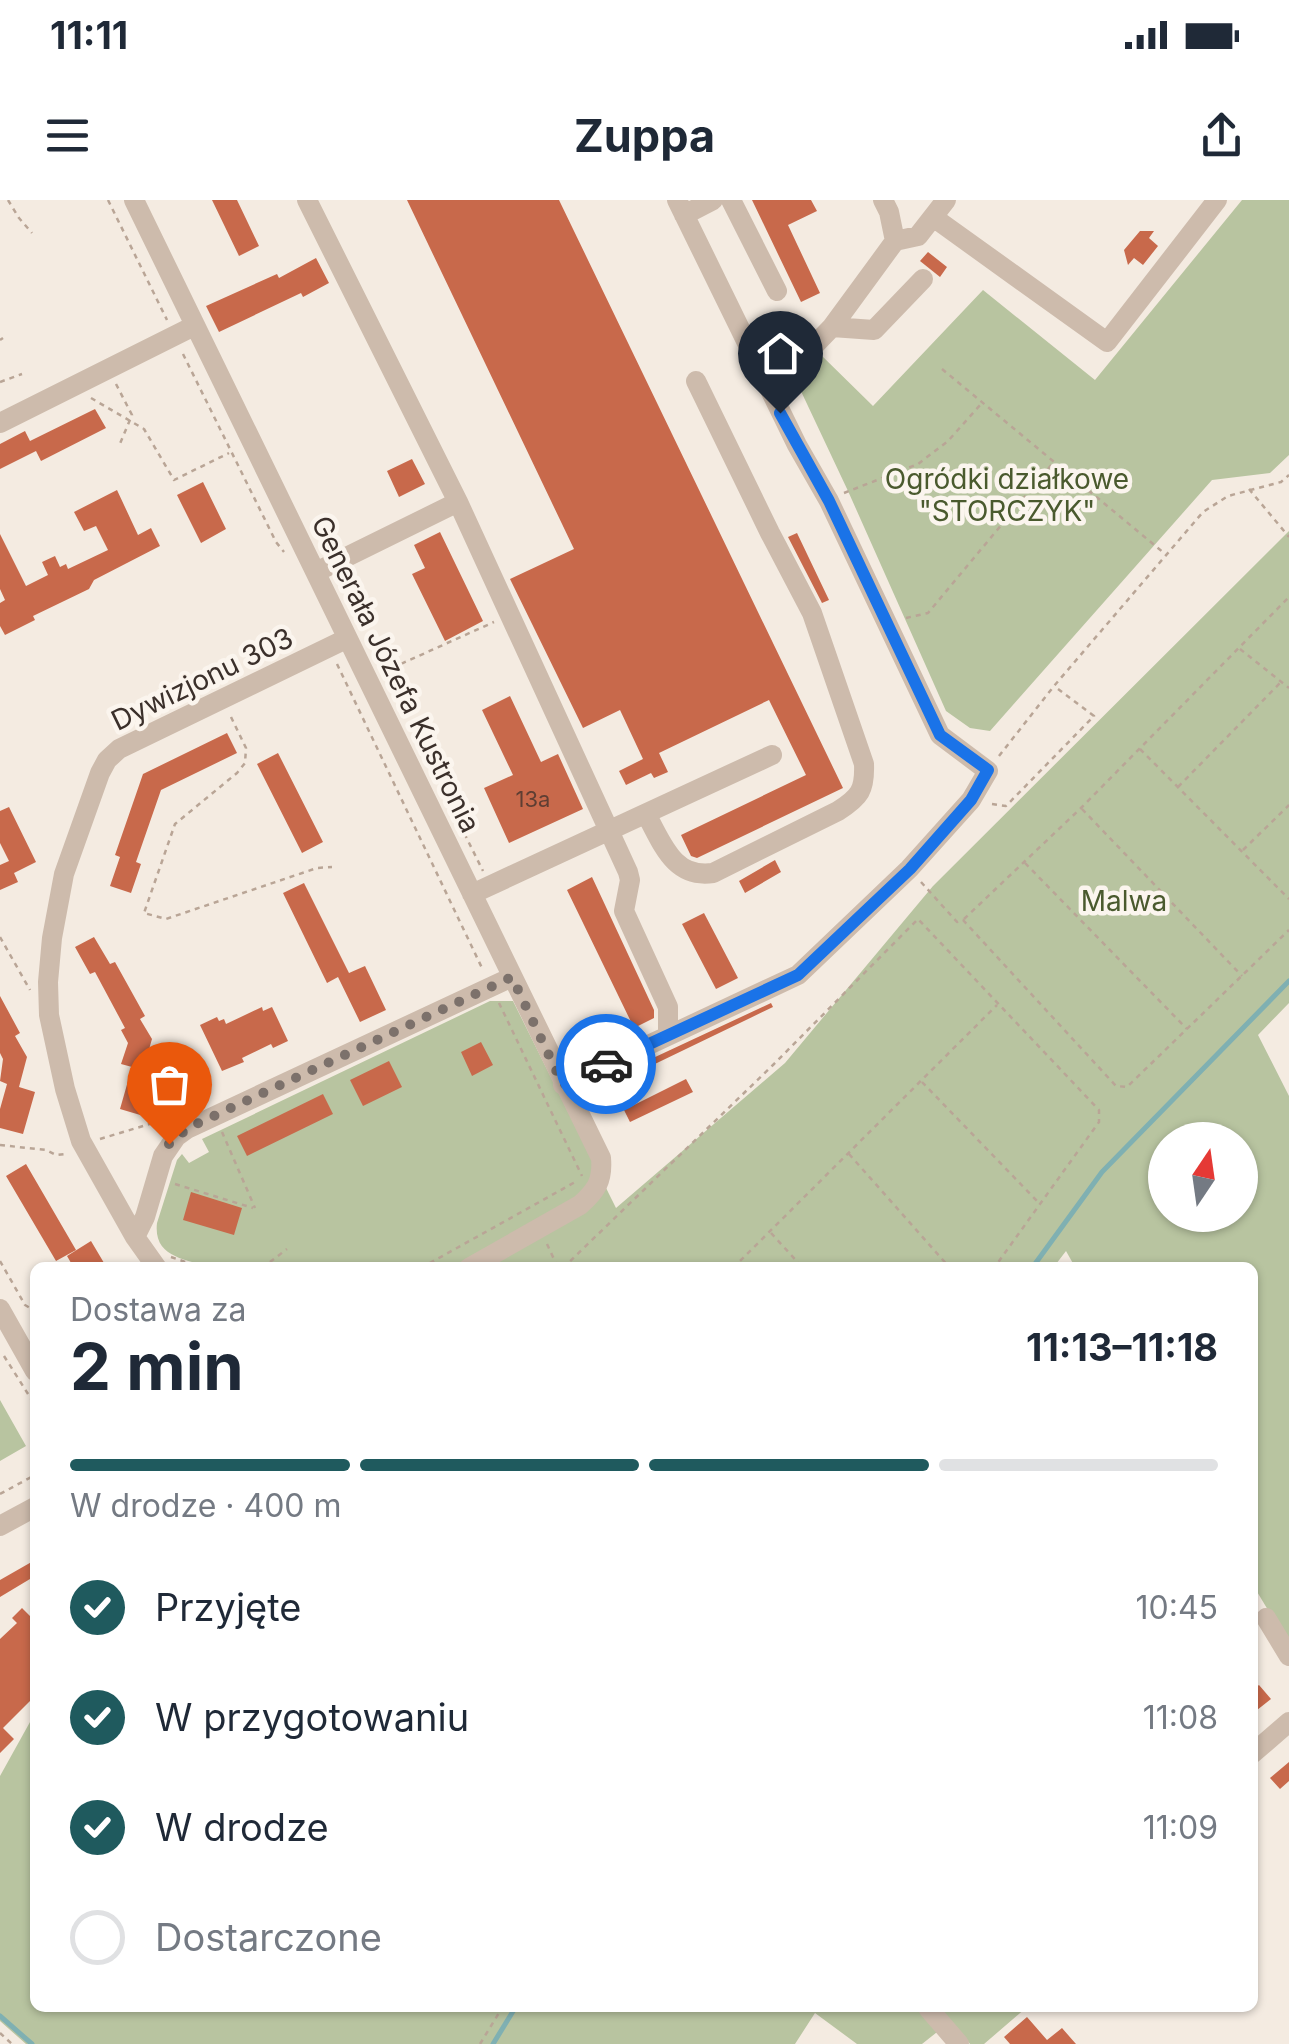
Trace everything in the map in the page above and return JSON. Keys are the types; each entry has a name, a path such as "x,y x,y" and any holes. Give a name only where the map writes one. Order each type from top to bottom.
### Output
{"street":[{"name":"Generała Józefa Kustronia","path":"134,200 184,331 237,408 316,572 337,643 472,894 598,1150 602,1174 593,1194 540,1229"},
{"path":"307,200 458,502 610,830 630,880 624,911 668,1007 668,1036"},
{"path":"563,1085 798,975 910,869 971,800 988,770 940,735 829,501 797,446 680,207 713,200"},
{"path":"730,200 776,292"},
{"path":"883,200 894,241"},
{"path":"764,380 805,355 832,328 894,241 918,236 939,208 1106,342 1217,200"},
{"path":"832,328 874,330 924,279"},
{"path":"0,423 184,331"},
{"path":"646,814 669,857 700,875 712,873 838,811 852,802 864,781 864,764 812,613 696,381"},
{"path":"316,572 458,502"},
{"name":"Dywizjonu 303","path":"160,1260 135,1237 72,1118 49,1015 52,938 64,874 107,760 130,741 337,643"},
{"path":"472,894 772,755"},
{"path":"135,1237 163,1156 169,1144 188,1128 512,977"},
{"path":"480,1262 540,1229"},
{"path":"0,1309 30,1362"},
{"path":"0,1526 30,1510"},
{"path":"1266,1618 1289,1656"},
{"path":"1258,1749 1289,1722"},
{"path":"931,2012 959,2044"}],"path":[{"path":"8,200 32,234"},
{"path":"108,200 184,331 230,452 285,553"},
{"path":"109,368 132,415 119,446"},
{"path":"942,369 1166,554"},
{"path":"0,382 22,374"},
{"path":"76,385 81,392 144,430 174,480 230,452"},
{"path":"829,501 918,464 948,442 982,402"},
{"path":"887,623 928,613 1054,462"},
{"path":"988,770 1054,686 1203,512 1228,496 1281,482 1289,475"},
{"path":"1249,489 1289,537"},
{"path":"910,869 956,922 963,920 1289,597"},
{"path":"377,675 509,615"},
{"path":"337,643 491,986 582,1176 432,1262"},
{"path":"1239,648 1289,688"},
{"path":"1178,788 1280,682"},
{"path":"971,800 1006,806 1094,716 1054,686"},
{"path":"222,698 246,748 246,762 176,824 144,913 166,919 317,868 332,867"},
{"path":"1139,748 1289,899"},
{"path":"1242,851 1289,805"},
{"path":"1080,808 1242,976"},
{"path":"1024,862 1188,1029"},
{"path":"566,1262 760,1078 918,919 1099,1110 1099,1122 998,1262"},
{"path":"963,920 1116,1086 1128,1087 1289,930"},
{"path":"0,937 30,988"},
{"path":"739,1262 998,1004"},
{"path":"921,1081 1040,1204"},
{"path":"167,1182 255,1208 216,1117"},
{"path":"848,1153 945,1262"},
{"path":"540,1229 557,1262"},
{"path":"770,1232 798,1262"},
{"path":"270,1262 288,1249"},
{"path":"160,1260 173,1258 185,1262"},
{"path":"0,1261 30,1308"},
{"path":"0,1494 30,1478"},
{"path":"480,2044 500,2012"},
{"path":"0,2034 12,2044"}],"green space":[{"name":"Ogródki działkowe \"STORCZYK\"","path":"1242,200 1289,200 1289,455 1270,473 1212,480 990,731 970,728 946,711 791,370 820,354 873,406 983,290 1095,380"},
{"name":"Malwa","path":"1289,531 1289,1003 1258,1035 1289,1096 1289,1645 1258,1593 1258,1262 1072,1262 1066,1251 1058,1262 192,1262 166,1250 157,1235 157,1223 177,1160 182,1154 189,1163 209,1152 202,1139 490,1001 513,1001 616,1208 785,1063 933,886"},
{"path":"0,1400 26,1446 0,1461"},
{"path":"30,1722 30,2012 1021,2012 984,2044 970,2044 951,2021 922,2044 857,2044 815,2013 795,2044 26,2044 0,2021 0,1776"}],"building":[{"path":"212,200 237,200 259,246 239,256"},
{"path":"407,200 559,200 843,788 697,858 691,856 681,835 806,775 769,700 659,753 668,772 654,778 651,773 626,785 619,771 643,759 620,710 583,728 510,579 574,549"},
{"path":"752,200 811,200 817,211 788,225 820,293 801,302"},
{"path":"1140,231 1154,231 1149,238 1158,246 1143,265 1134,258 1128,265 1124,250"},
{"path":"928,252 947,267 940,277 920,261"},
{"path":"316,258 329,283 219,332 206,306 277,274 279,278"},
{"path":"95,409 106,428 41,461 36,451 0,469 0,444 25,431 30,441"},
{"path":"412,459 425,484 399,497 387,471"},
{"path":"203,482 226,529 201,543 177,495"},
{"path":"117,490 138,535 151,528 160,546 94,580 89,589 33,616 35,620 5,635 0,626 0,603 5,600 0,589 0,534 26,586 48,575 42,562 55,556 60,567 66,564 68,569 108,550 96,526 84,531 74,512"},
{"path":"440,532 483,621 445,641 412,574 425,568 414,545"},
{"path":"797,533 829,600 822,603 788,537"},
{"path":"510,696 541,762 558,754 583,809 509,843 484,788 513,775 482,710"},
{"path":"227,733 237,753 161,790 136,862 141,864 131,893 110,886 120,857 115,855 143,774"},
{"path":"278,753 323,842 302,853 257,764"},
{"path":"9,807 36,862 14,873 18,882 0,890 0,865 9,861 0,843 0,811"},
{"path":"775,860 781,872 745,893 739,881"},
{"path":"592,877 654,1010 654,1018 634,1028 567,890"},
{"path":"304,883 349,973 365,966 386,1010 360,1022 338,977 327,983 283,893"},
{"path":"704,913 738,978 716,989 682,924"},
{"path":"94,937 110,964 115,962 145,1016 140,1019 152,1039 143,1070 121,1064 128,1043 121,1030 125,1028 95,972 90,974 75,947"},
{"path":"0,996 20,1033 15,1036 27,1057 19,1087 35,1092 23,1134 0,1128 7,1084 0,1081"},
{"path":"771,1003 773,1007 611,1085 608,1079"},
{"path":"262,1007 263,1011 272,1007 288,1041 273,1048 271,1044 222,1071 200,1025 217,1017 226,1024"},
{"path":"481,1042 493,1065 472,1076 461,1052"},
{"path":"389,1061 402,1087 363,1106 350,1080"},
{"path":"132,1067 159,1075 147,1117 120,1109"},
{"path":"686,1079 693,1092 630,1122 624,1110"},
{"path":"323,1094 333,1114 247,1156 237,1136"},
{"path":"26,1164 76,1250 56,1261 6,1176"},
{"path":"191,1192 242,1208 234,1235 183,1220"},
{"path":"91,1241 103,1262 70,1262 67,1256"},
{"path":"30,1563 30,1579 0,1597 0,1580"},
{"path":"22,1608 30,1616 30,1701 3,1728 14,1739 0,1753 0,1639 17,1623 12,1618"},
{"path":"1258,1686 1271,1699 1258,1709"},
{"path":"1289,1762 1289,1781 1280,1789 1270,1778"},
{"path":"1027,2017 1047,2040 1062,2028 1076,2044 1010,2044 1004,2037"}],"waterway":[{"path":"1036,1262 1102,1172 1289,981"},
{"path":"493,2044 513,2012"},
{"path":"0,2016 32,2044"}],"way so far":[{"path":"169,1144 188,1128 512,977 563,1085 606,1064"}],"route":[{"path":"606,1064 798,975 910,869 971,800 988,770 940,735 829,501 780,413"}]}
